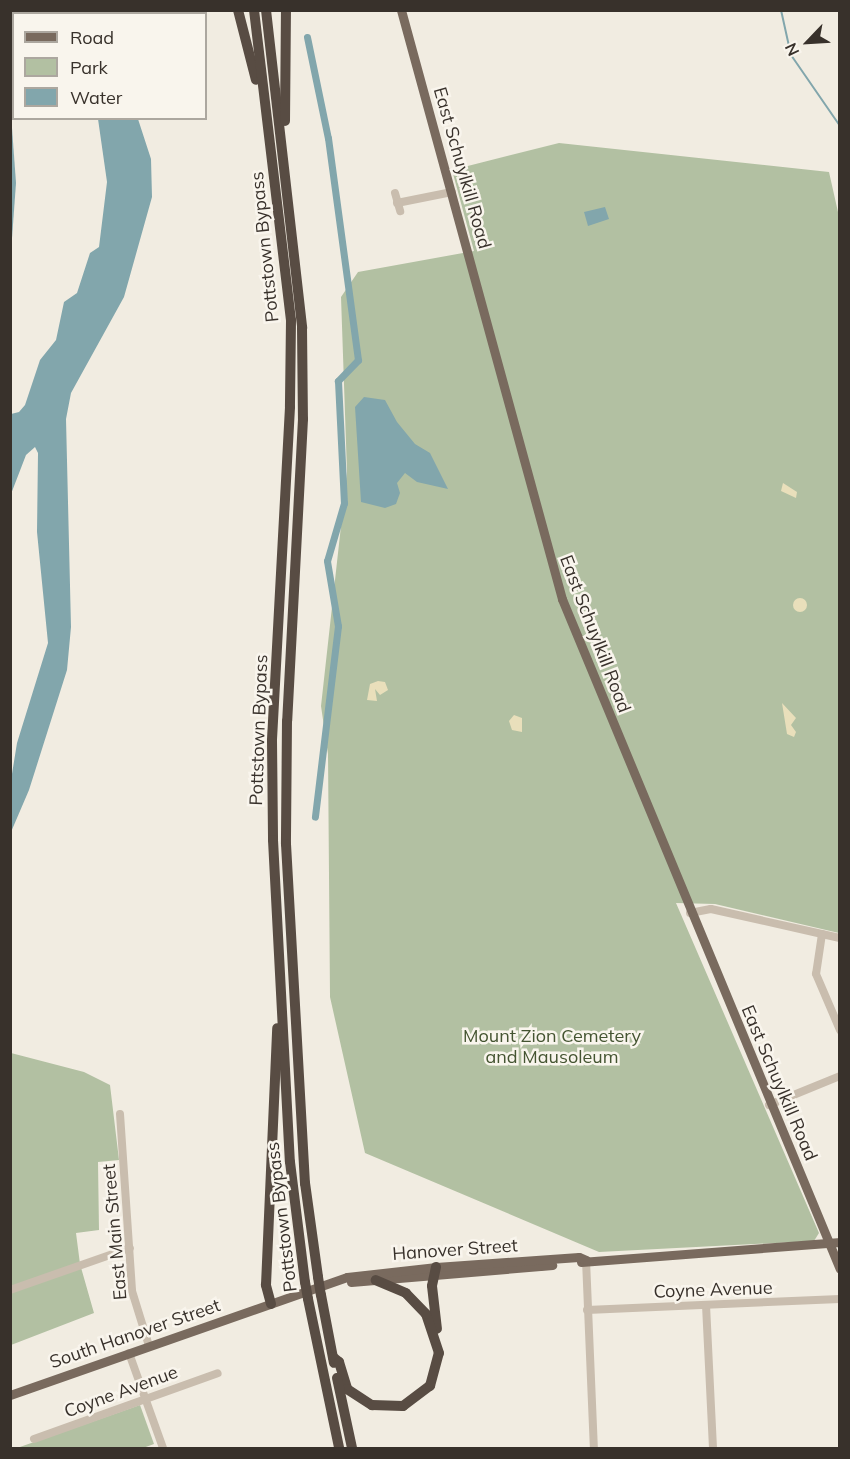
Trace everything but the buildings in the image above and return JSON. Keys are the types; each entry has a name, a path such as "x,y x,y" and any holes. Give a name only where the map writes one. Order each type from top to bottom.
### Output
{"highway":[{"path":"238,10 253,64 279,217"},
{"name":"Pottstown Bypass","path":"254,10 291,320 290,407 272,741 281,998 294,1205 308,1299 339,1449"},
{"name":"Pottstown Bypass","path":"266,10 299,281 303,377 287,721 286,844 305,1183 321,1295 352,1449"},
{"path":"285,157 286,10"},
{"path":"271,1304 266,1285 269,1184 281,998"},
{"path":"333,1357 339,1362 343,1380 350,1392 367,1404 393,1408 414,1402 426,1391 435,1375 440,1353 435,1271"},
{"path":"376,1280 406,1293 424,1309 440,1353"}],"main road":[{"name":"East Schuylkill Road","path":"401,10 562,598 769,1105 840,1269"},
{"name":"Hanover Street","path":"327,1284 579,1257 586,1260 840,1242"},
{"name":"Hanover Street","path":"271,1304 327,1284 373,1273 435,1271"},
{"name":"South Hanover Street","path":"10,1395 271,1304"}],"street":[{"path":"395,193 399,207 452,192"},
{"path":"690,913 711,909 840,938"},
{"path":"822,934 816,974 840,1030"},
{"path":"769,1105 840,1076"},
{"name":"East Main Street","path":"120,1114 132,1291 149,1346"},
{"path":"10,1290 129,1248"},
{"path":"586,1260 594,1449"},
{"name":"Coyne Avenue","path":"587,1310 840,1299"},
{"path":"706,1305 713,1449"},
{"path":"129,1353 161,1448"},
{"name":"Coyne Avenue","path":"34,1438 218,1373"}],"green space":[{"name":"Mount Zion Cemetery and Mausoleum","path":"559,143 829,172 840,221 839,933 715,904 676,903 819,1233 814,1241 599,1252 365,1153 330,997 328,754 321,706 347,472 341,297 358,272 474,251 452,170"},
{"path":"11,1053 84,1072 110,1085 119,1160 98,1162 99,1230 76,1233 80,1264 94,1313 11,1345"},
{"path":"140,1405 154,1444 143,1448 17,1448"}],"sand":[{"path":"783,483 797,492 796,498 781,491"},
{"path":"800,598 805,600 807,605 805,610 800,612 795,610 793,605 795,600"},
{"path":"378,681 385,682 388,690 380,695 375,689 377,701 367,700 370,684"},
{"path":"782,703 796,718 791,725 796,732 794,737 787,734"},
{"path":"514,715 522,718 522,732 512,730 509,721"}],"water":[{"path":"85,11 85,12 28,12"},
{"path":"11,114 16,183 11,252"},
{"path":"98,120 138,120 151,159 152,197 124,297 71,393 66,419 71,627 67,670 29,790 11,832 11,780 17,743 48,643 37,532 38,453 35,447 26,455 11,494 11,414 19,412 25,405 40,360 56,340 64,302 77,293 90,253 99,247 107,182"},
{"path":"605,207 609,219 588,226 584,212"},
{"path":"364,397 385,400 397,422 415,444 430,453 448,489 417,482 405,473 397,483 400,493 396,504 385,508 361,502 355,407"}],"waterway":[{"path":"781,10 791,55 840,126"},
{"path":"307,37 328,138 358,360 338,381 344,503 327,561 338,626 315,817"}]}
